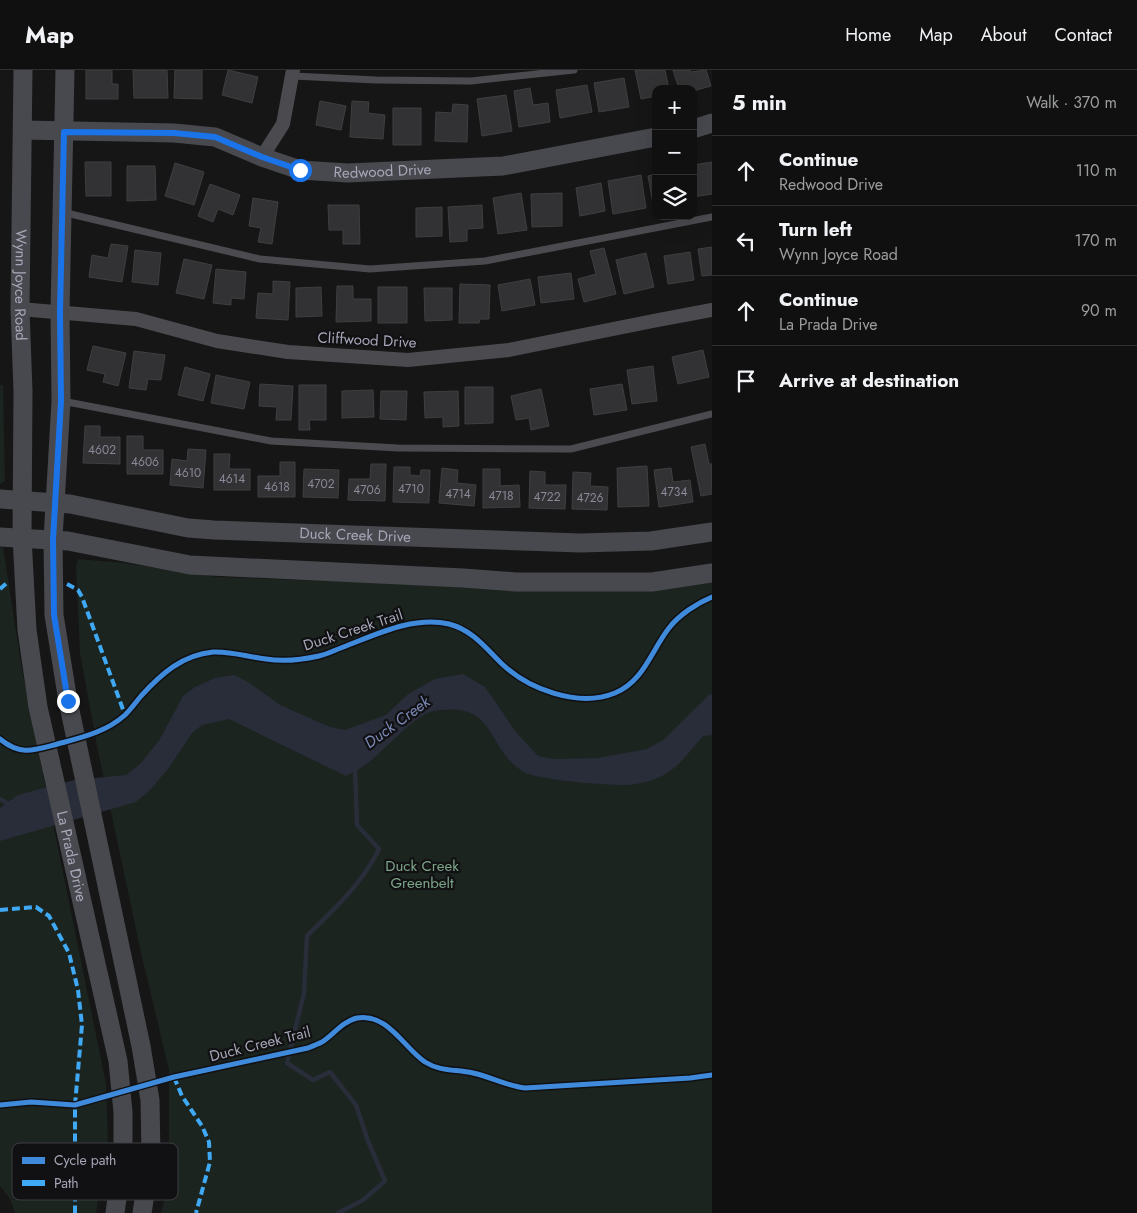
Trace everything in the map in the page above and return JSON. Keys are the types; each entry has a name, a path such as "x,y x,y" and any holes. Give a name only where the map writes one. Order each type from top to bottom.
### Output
{"main road":[{"name":"Wynn Joyce Road","path":"21,500 23,390 20,309 24,70"},
{"path":"55,503 61,401 60,312 65,70"},
{"path":"697,128 712,123"},
{"name":"Redwood Drive","path":"23,130 174,133 215,137 262,157 300,170 348,173 494,166 652,138"},
{"name":"Duck Creek Drive","path":"0,499 70,504 188,528 214,530 580,543 652,542 712,532"},
{"name":"La Prada Drive","path":"21,500 27,630 38,707 118,1061 123,1112 123,1143"},
{"name":"La Prada Drive","path":"55,503 53,540 54,615 68,701 141,1046 150,1100 151,1143"},
{"path":"0,537 68,541 190,564 516,582 652,582 712,574"},
{"name":"La Prada Drive","path":"114,1213 116,1200"},
{"name":"La Prada Drive","path":"142,1213 144,1200"}],"street":[{"path":"262,157 283,124 293,73"},
{"name":"Cliffwood Drive","path":"20,309 136,319 217,341 288,352 408,360 509,350 712,310"}],"lane":[{"path":"293,73 376,80 471,81 574,70"},
{"path":"62,212 260,259 370,268 485,260 712,217"},
{"path":"61,401 271,441 398,448 571,449 712,414"}],"green space":[{"path":"0,385 3,385 5,481 0,484"},
{"path":"0,547 3,547 22,670 106,1084 108,1139 107,1143 12,1143 12,1200 98,1200 96,1213 15,1213 10,1199 0,1186"},
{"name":"Duck Creek Greenbelt","path":"78,559 123,563 217,577 550,588 670,589 712,581 712,1213 161,1213 164,1200 178,1200 178,1143 169,1143 169,1070 141,953 97,746 80,653 76,567"}],"water":[{"name":"Duck Creek","path":"463,674 485,687 516,732 538,756 554,759 598,758 647,749 663,740 710,694 712,695 712,735 703,736 676,766 663,776 642,783 607,785 544,778 524,772 511,762 480,720 470,713 455,710 434,711 426,714 400,733 369,762 346,776 229,719 202,725 192,733 168,769 150,790 136,802 0,841 0,808 18,795 74,780 126,775 141,763 160,739 183,696 195,687 215,678 234,675 248,682 280,705 330,727 345,730 386,715 408,694 435,679"}],"building":[{"path":"86,70 112,70 112,84 118,84 118,99 86,99"},
{"path":"133,70 167,70 168,98 134,98"},
{"path":"175,70 202,70 202,99 174,98"},
{"path":"228,70 258,77 252,103 222,95"},
{"path":"635,70 665,70 668,85 652,85 652,97 641,99"},
{"path":"673,70 690,70 691,72 706,70 711,86 697,90 697,85 678,85"},
{"path":"624,78 629,107 599,112 594,83"},
{"path":"587,85 592,112 560,118 556,90"},
{"path":"530,88 533,105 548,103 550,122 519,127 514,91"},
{"path":"506,95 512,131 482,136 477,99"},
{"path":"320,101 346,106 341,130 316,125"},
{"path":"352,101 369,102 368,113 385,115 383,139 350,137"},
{"path":"453,104 468,105 467,142 435,141 436,112 452,113"},
{"path":"393,108 421,108 421,145 393,145"},
{"path":"85,162 111,162 111,196 86,196"},
{"path":"712,162 712,194 697,196 697,164"},
{"path":"175,163 204,172 194,205 165,196"},
{"path":"127,166 155,166 156,200 127,201"},
{"path":"641,175 646,208 613,214 608,181"},
{"path":"652,175 652,198 648,176"},
{"path":"601,183 605,211 580,216 576,188"},
{"path":"210,184 240,195 233,215 218,209 213,222 198,216"},
{"path":"521,193 527,230 498,234 493,198"},
{"path":"562,193 562,226 532,227 531,194"},
{"path":"253,198 278,202 272,244 258,242 261,228 249,226"},
{"path":"328,205 359,205 360,244 343,244 343,230 329,230"},
{"path":"482,205 483,228 467,229 467,241 450,242 448,207"},
{"path":"442,207 442,236 416,237 416,208"},
{"path":"111,244 128,246 122,282 89,277 92,255 108,258"},
{"path":"712,247 712,275 702,276 698,249"},
{"path":"604,248 616,294 584,302 578,279 596,274 590,251"},
{"path":"135,250 161,253 158,285 132,282"},
{"path":"690,252 694,280 668,284 664,256"},
{"path":"646,253 654,287 624,294 616,260"},
{"path":"184,259 212,265 204,299 176,293"},
{"path":"216,269 246,272 244,299 231,298 231,305 213,303"},
{"path":"571,273 574,299 541,303 538,277"},
{"path":"530,279 535,305 502,311 498,285"},
{"path":"273,281 290,282 288,320 256,318 258,293 273,294"},
{"path":"460,284 490,285 489,319 480,319 479,323 459,323"},
{"path":"337,286 353,286 353,299 371,299 371,321 336,322"},
{"path":"321,287 322,316 296,317 296,288"},
{"path":"378,287 407,287 407,323 378,323"},
{"path":"424,288 452,288 452,320 425,321"},
{"path":"93,346 126,353 118,386 103,382 105,374 87,370"},
{"path":"703,350 709,377 678,384 672,357"},
{"path":"134,351 165,355 161,380 148,379 146,390 129,388"},
{"path":"653,366 657,401 632,404 627,370"},
{"path":"185,367 210,374 203,401 178,395"},
{"path":"216,375 250,382 244,409 211,403"},
{"path":"260,384 293,386 291,420 276,420 277,407 259,406"},
{"path":"622,384 627,410 594,415 590,389"},
{"path":"299,385 326,385 326,420 309,420 310,430 299,430"},
{"path":"465,387 493,387 493,423 465,424"},
{"path":"541,389 549,426 531,430 529,418 516,420 511,396"},
{"path":"373,390 374,417 342,418 342,391"},
{"path":"381,391 407,391 406,420 380,419"},
{"path":"458,391 459,426 443,427 443,417 425,418 424,392"},
{"path":"85,426 100,426 100,437 120,437 120,464 83,463"},
{"path":"127,436 143,436 143,450 163,450 163,474 127,474"},
{"path":"705,444 709,464 712,464 712,494 701,496 691,447"},
{"path":"188,449 206,450 203,488 170,485 172,459 187,461"},
{"path":"214,454 230,454 229,469 250,469 250,490 214,490"},
{"path":"280,462 295,462 295,497 258,497 258,476 280,476"},
{"path":"371,464 386,464 385,501 348,500 349,479 370,479"},
{"path":"647,466 649,506 618,507 617,468"},
{"path":"394,467 410,467 410,475 420,476 421,470 430,470 429,503 393,502"},
{"path":"442,468 458,470 457,483 476,485 474,506 439,503"},
{"path":"671,468 673,482 690,480 693,502 659,507 654,470"},
{"path":"304,469 339,470 338,498 303,497"},
{"path":"483,469 500,469 500,486 519,485 520,507 483,508"},
{"path":"530,471 545,472 545,485 566,485 565,509 529,508"},
{"path":"573,472 591,473 590,486 608,487 607,510 572,509"}],"waterway":[{"path":"338,1213 363,1200 385,1181 368,1141 356,1105 330,1072 313,1080 287,1063 304,993 307,936 356,885 379,849 357,825 355,767"},
{"path":"0,799 12,806"}],"marked path":[{"path":"0,589 9,581"},
{"path":"67,584 78,590 82,597 125,715"},
{"path":"0,910 36,907 49,916 69,953 78,990 82,1025 75,1105 75,1143"},
{"path":"174,1077 182,1096 202,1126 209,1142 210,1162 196,1213"},
{"path":"75,1200 75,1213"}],"cycle path":[{"name":"Duck Creek Trail","path":"0,739 13,748 32,750 100,731 125,715 164,673 191,657 213,652 226,652 279,660 306,659 326,654 370,636 422,622 449,624 465,630 512,672 539,688 570,697 601,697 615,693 633,681 646,665 673,623 689,610 712,597"},
{"name":"Duck Creek Trail","path":"0,1105 31,1102 75,1105 174,1077 308,1048 322,1042 343,1025 357,1018 368,1018 386,1026 417,1056 431,1065 443,1069 473,1073 518,1087 690,1078 712,1075"}],"route":[{"path":"68,701 54,615 53,540 61,401 60,312 64,132 174,133 215,137 262,157 300,170"}]}
